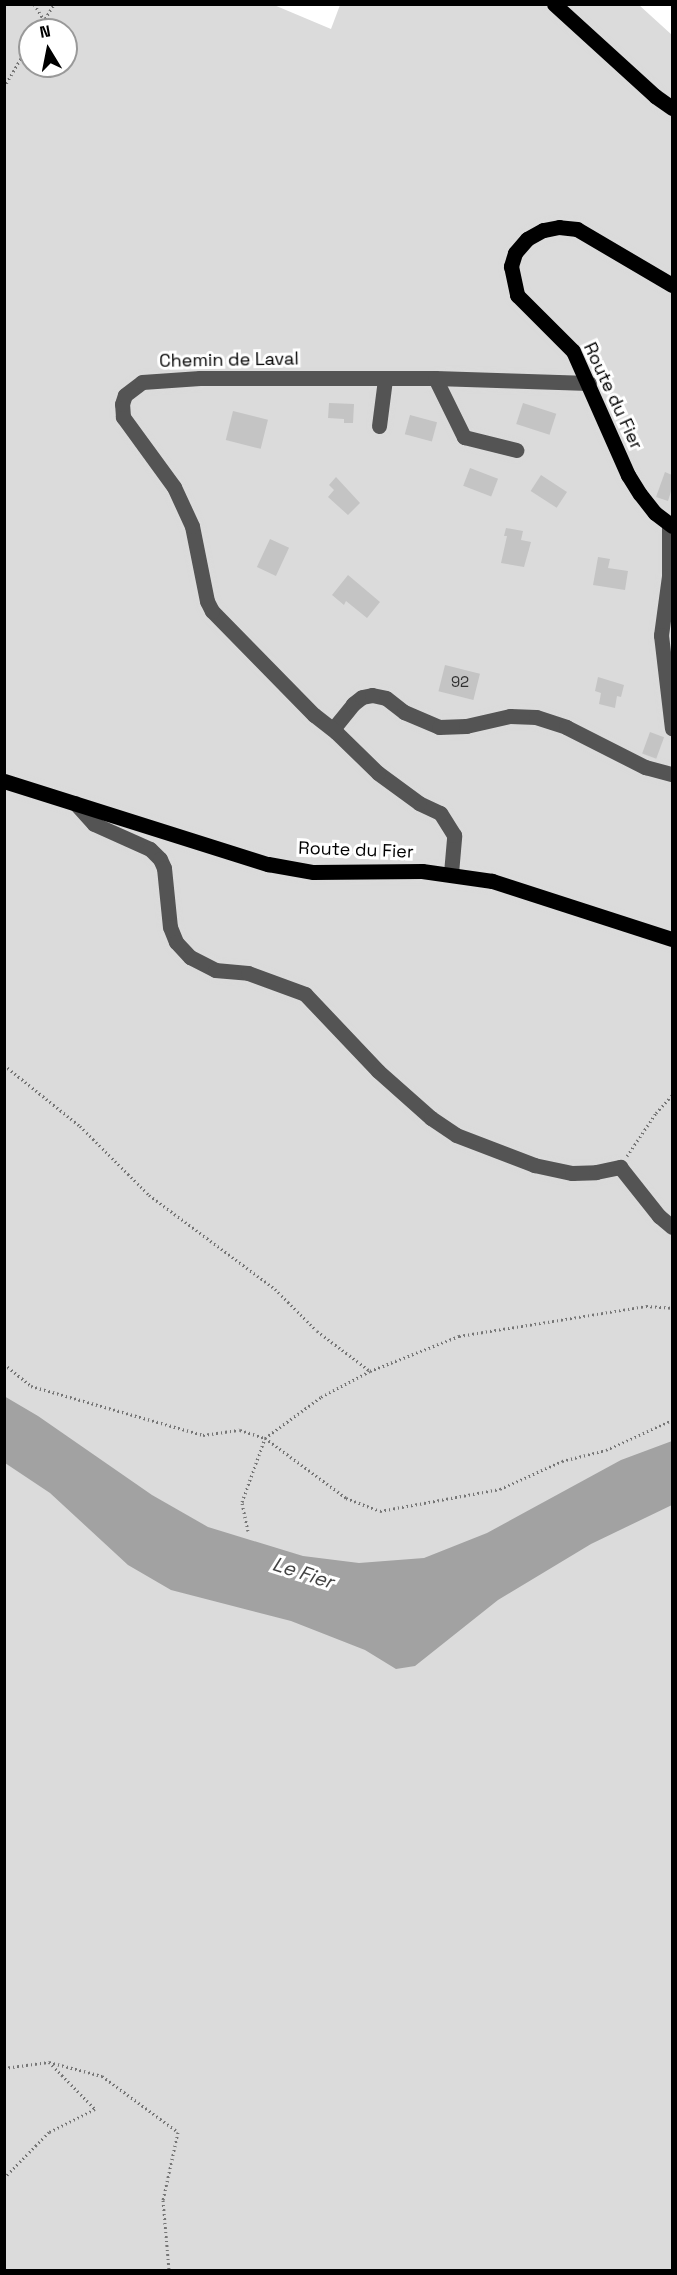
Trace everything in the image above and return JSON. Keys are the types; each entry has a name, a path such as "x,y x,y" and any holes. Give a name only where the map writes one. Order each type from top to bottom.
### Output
{"main road":[{"path":"554,4 655,96 672,108"},
{"name":"Route du Fier","path":"671,525 655,513 628,475 573,351 517,295 511,266 515,253 527,239 543,230 559,227 577,229 672,285"},
{"name":"Route du Fier","path":"4,782 279,866 313,872 451,873 492,881 672,939"}],"street":[{"name":"Chemin de Laval","path":"451,873 454,836 440,813 419,803 378,773 333,729 314,715 212,611 207,601 192,526 174,487 123,417 122,404 125,395 142,382 151,380 435,378 589,383"},
{"path":"435,378 464,437 516,450"},
{"path":"379,426 385,379"},
{"path":"671,525 669,576 661,635 672,728"},
{"path":"333,729 353,704 362,697 372,695 386,698 418,720 439,727 466,726 510,716 536,717 566,727 645,766 672,774"},
{"path":"75,803 94,824 150,849 160,859 164,868 170,927 176,942 190,957 215,970 248,974 305,994 378,1071 431,1118 456,1135 534,1164 572,1173 620,1167 660,1216 672,1227"}],"path":[{"path":"34,4 43,18"},
{"path":"45,18 54,4"},
{"path":"4,87 18,63"},
{"path":"4,1065 80,1126 149,1195 275,1289 317,1331 370,1371"},
{"path":"620,1167 656,1113 672,1095"},
{"path":"248,1531 242,1502 265,1438 321,1397 370,1371 459,1336 646,1306 672,1308"},
{"path":"4,1364 31,1386 180,1429 203,1435 240,1430 265,1438 346,1498 380,1511 500,1489 562,1461 606,1450 672,1420"},
{"path":"4,2178 49,2132 95,2109 49,2062"},
{"path":"4,2068 49,2062 102,2076 178,2132 163,2200 169,2271"}],"shaded area":[{"path":"5,5 274,5 331,29 340,5 639,5 672,35 672,2270 5,2270"}],"water":[{"name":"Le Fier","path":"4,1396 38,1416 152,1495 208,1527 303,1556 359,1563 424,1558 487,1533 621,1460 672,1441 672,1505 591,1544 498,1600 415,1666 396,1669 365,1650 291,1621 171,1590 128,1565 50,1493 5,1463"}],"building":[{"path":"329,403 354,404 353,423 344,423 344,419 328,418"},
{"path":"523,403 556,414 549,435 516,424"},
{"path":"233,411 268,420 261,449 226,440"},
{"path":"410,415 437,422 432,442 405,434"},
{"path":"470,468 498,479 491,496 463,486"},
{"path":"665,472 672,475 672,488 668,501 656,497"},
{"path":"541,475 567,492 557,508 531,491"},
{"path":"336,477 360,503 348,515 328,497 334,490 329,485"},
{"path":"506,528 523,531 521,540 531,542 524,567 501,563 507,536 504,536"},
{"path":"270,539 289,548 276,576 257,567"},
{"path":"598,557 610,559 608,568 628,571 625,590 593,585"},
{"path":"348,575 380,602 367,618 346,601 344,605 332,595"},
{"path":"445,665 480,674 473,700 438,691"},
{"path":"598,677 624,685 621,697 617,696 615,708 599,704 601,693 595,691"},
{"path":"650,732 664,737 656,759 642,754"}]}
